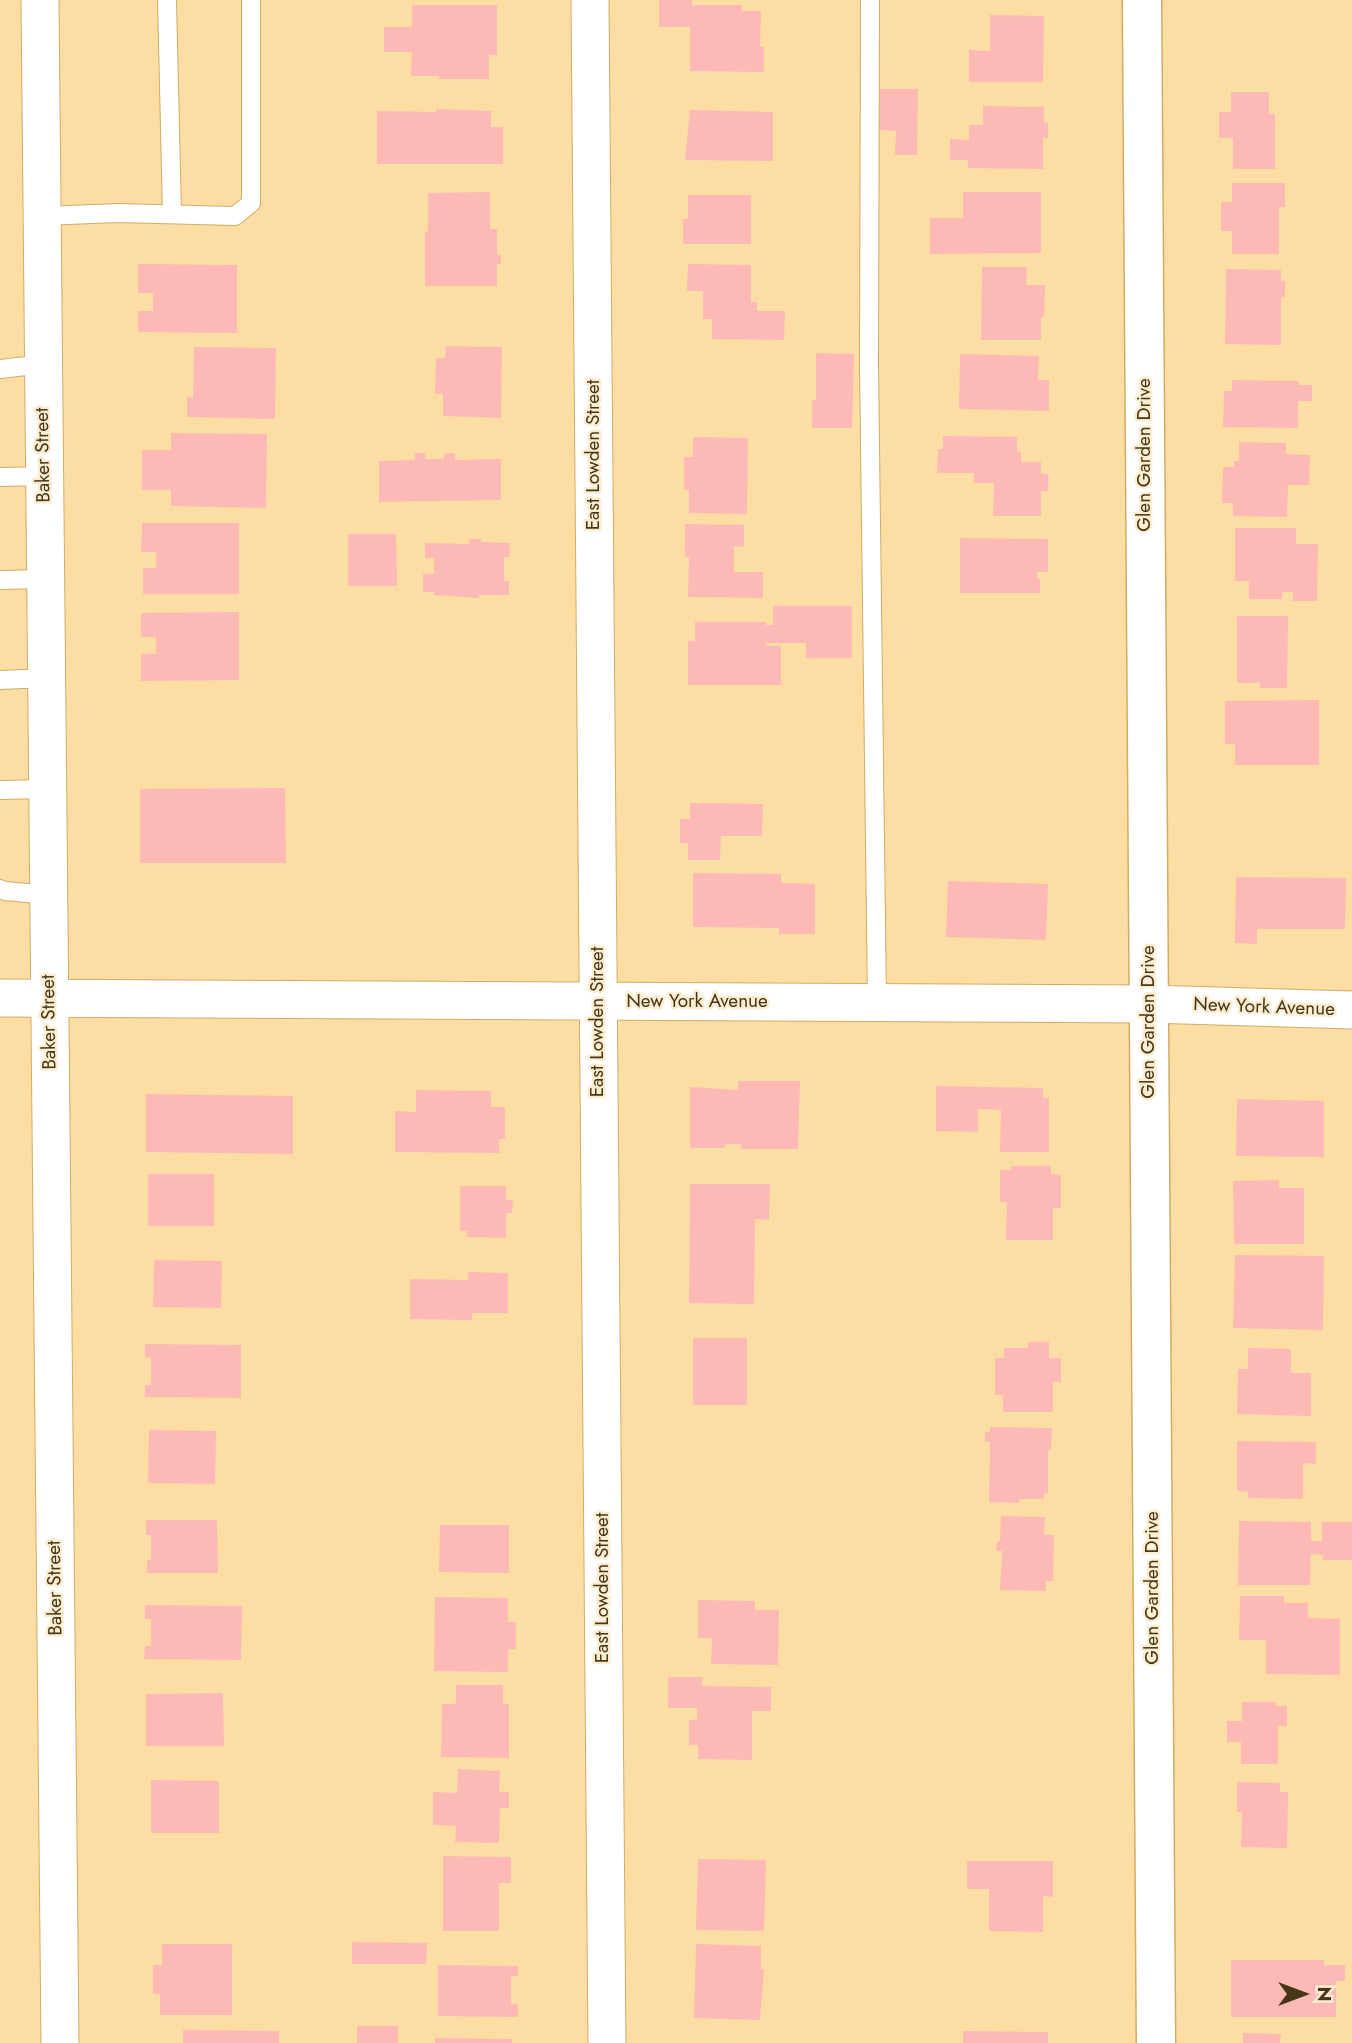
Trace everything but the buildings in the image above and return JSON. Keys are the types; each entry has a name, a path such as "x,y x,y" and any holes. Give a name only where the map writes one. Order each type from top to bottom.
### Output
{"street":[{"name":"Baker Street","path":"40,0 60,2043"},
{"name":"East Lowden Street","path":"590,0 607,2043"},
{"name":"Glen Garden Drive","path":"1142,0 1156,2043"},
{"name":"New York Avenue","path":"0,998 1149,1004 1352,1010"}],"lane":[{"path":"167,0 172,214"},
{"path":"42,216 235,216 251,203 251,0"},
{"path":"870,0 869,364 877,1003"},
{"path":"0,369 43,364"},
{"path":"0,477 45,476"},
{"path":"0,580 46,579"},
{"path":"0,680 47,678"},
{"path":"0,790 48,789"},
{"path":"0,889 49,895"}]}
